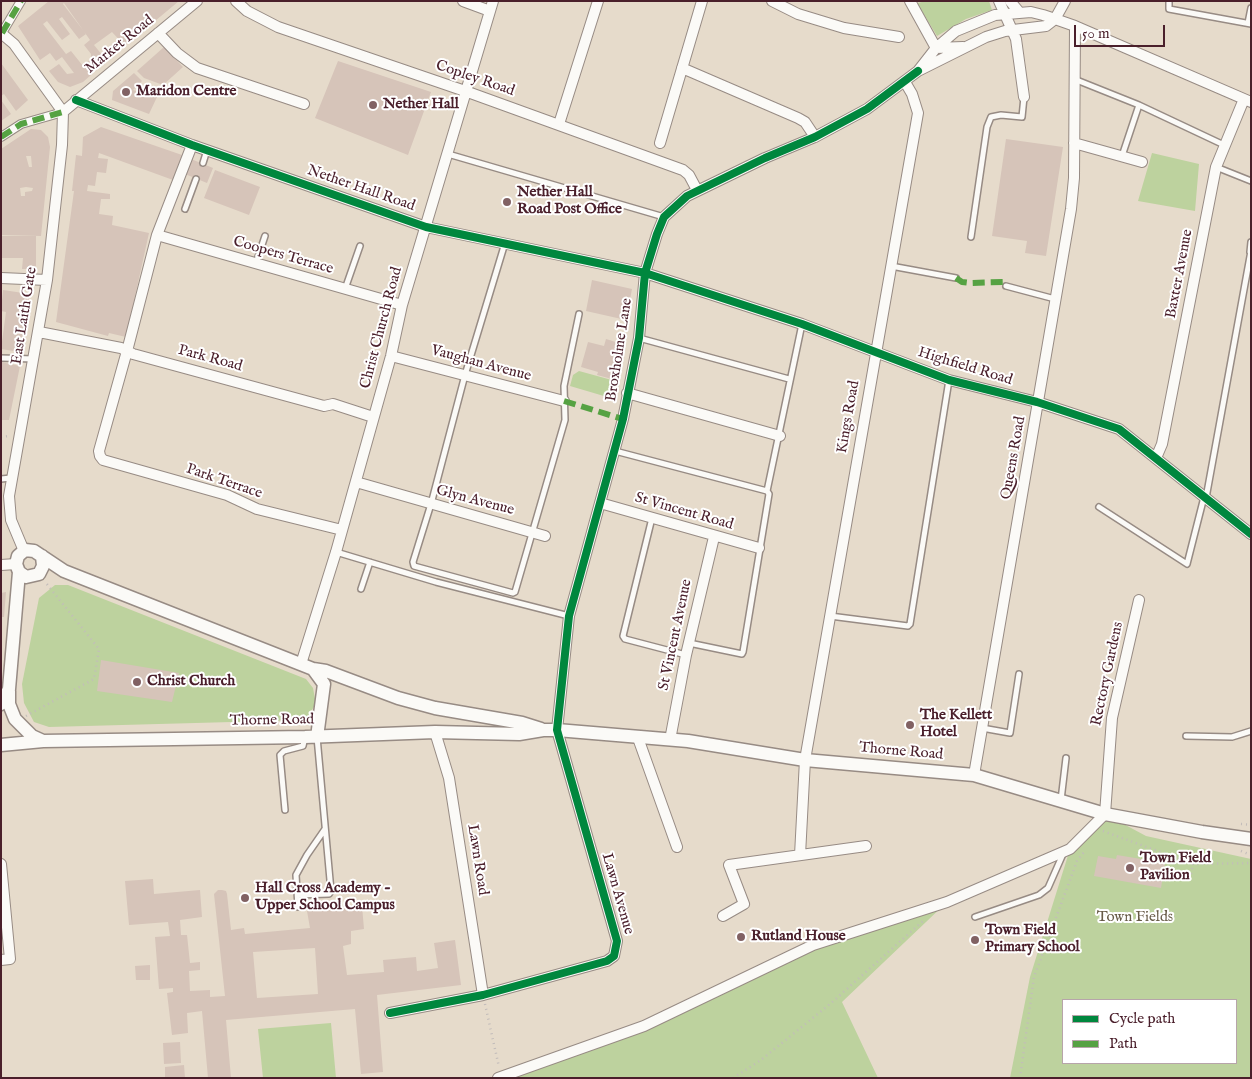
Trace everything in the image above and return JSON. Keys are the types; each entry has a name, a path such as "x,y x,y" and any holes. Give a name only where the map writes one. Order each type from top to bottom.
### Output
{"street":[{"path":"1,136 21,124 63,112 14,44 1,33 21,1"},
{"name":"Market Road","path":"63,112 197,1"},
{"name":"Copley Road","path":"236,1 247,11 278,27 559,124 683,170 689,175 698,190"},
{"path":"463,1 491,6"},
{"path":"559,124 598,1"},
{"path":"660,142 702,1"},
{"path":"772,1 798,14 844,28 899,37"},
{"path":"910,1 936,48"},
{"path":"999,1 1000,15 1016,39 1024,97"},
{"path":"1010,1 1020,12"},
{"path":"918,71 966,46 1009,31 1046,26 1055,19 1065,1"},
{"name":"Christ Church Road","path":"307,666 336,552 391,356 402,305 491,6"},
{"path":"918,71 936,48 956,31 1000,15 1020,12 1043,15 1075,26 1247,100"},
{"name":"Queens Road","path":"974,775 1071,208 1074,143 1075,26"},
{"path":"158,33 177,53 197,68 304,104"},
{"path":"936,48 966,46"},
{"path":"682,68 798,118 805,122 815,137"},
{"name":"Broxholme Lane","path":"557,730 569,616 615,451 639,338 645,272 664,217 677,204 698,190 815,137 867,109 918,71"},
{"name":"Kings Road","path":"800,855 806,760 829,616 918,113 912,94 904,82"},
{"name":"Nether Hall Road","path":"76,100 192,145 426,227 645,272"},
{"name":"Baxter Avenue","path":"1156,458 1162,444 1216,167 1224,145 1247,100"},
{"name":"East Laith Gate","path":"24,551 11,520 6,478 39,332 47,280 62,145 63,112"},
{"path":"1074,143 1142,162"},
{"path":"127,351 156,235 192,145"},
{"name":"Coopers Terrace","path":"156,235 402,305"},
{"name":"Highfield Road","path":"645,272 802,324 949,380 1037,402 1118,429 1251,534"},
{"path":"1,278 47,280"},
{"name":"Park Road","path":"39,332 127,351 324,406 333,404 373,417"},
{"name":"Park Terrace","path":"127,351 99,451 103,460 227,495 257,509 342,530"},
{"name":"Vaughan Avenue","path":"391,356 564,401"},
{"path":"627,393 780,436"},
{"name":"Glyn Avenue","path":"356,482 545,536"},
{"name":"St Vincent Road","path":"600,503 714,537 760,548"},
{"name":"St Vincent Avenue","path":"670,740 688,642 714,537"},
{"path":"1,566 17,568 26,577 39,574 43,566 42,556 34,551 24,551 18,556 17,568 6,666 9,704 17,721 32,736 43,741"},
{"name":"Thorne Road","path":"42,556 64,571 307,666 326,671 398,698 435,708 522,723 543,730"},
{"name":"Rectory Gardens","path":"1106,814 1112,718 1139,600"},
{"path":"307,666 324,684 311,737"},
{"path":"1,704 8,689"},
{"name":"Thorne Road","path":"1,744 43,741 311,737 435,732 520,734 543,730 557,730 670,740 806,760 974,775 1106,814 1251,839"},
{"name":"Lawn Avenue","path":"390,1014 483,995 607,961 614,956 617,950 617,940 557,730"},
{"name":"Lawn Road","path":"435,732 449,778 483,995"},
{"path":"638,738 677,847"},
{"path":"500,1077 644,1026 813,945 943,904 1064,853 1106,814"},
{"path":"724,916 744,904 729,865 866,846"},
{"path":"1,864 10,959 1,960"}],"lane":[{"path":"1169,1 1169,9 1249,23 1251,8"},
{"path":"1074,79 1139,105 1224,145"},
{"path":"971,237 987,127 991,117 1001,115 1022,117 1024,97"},
{"path":"1122,156 1139,105"},
{"path":"202,163 207,150"},
{"path":"447,154 664,217"},
{"path":"1216,167 1251,181"},
{"path":"185,209 196,179"},
{"path":"256,264 265,236"},
{"path":"1098,507 1187,564 1205,497 1251,242"},
{"path":"505,243 465,376 431,504 413,562 414,566 513,593 534,533 565,420 564,386 578,314"},
{"path":"345,289 360,246"},
{"path":"891,266 956,278"},
{"path":"1006,286 1056,299"},
{"path":"688,642 742,654 744,652 768,494 767,490 780,436 789,380 802,324"},
{"path":"639,338 789,380"},
{"path":"1,358 34,359"},
{"path":"829,616 908,626 910,624 949,380"},
{"path":"615,451 767,490"},
{"path":"652,518 623,636 625,639 686,655"},
{"path":"336,552 436,582 569,616"},
{"path":"362,589 370,562"},
{"path":"982,728 1010,733 1020,674"},
{"path":"1186,736 1232,737 1251,731"},
{"path":"285,810 280,755 284,750 303,746 311,737"},
{"path":"298,895 329,894 331,891 325,830 311,737"},
{"path":"1061,800 1066,758"},
{"path":"298,907 296,875 307,855 325,830"},
{"path":"975,917 1039,895 1048,888 1064,853"}],"path":[{"path":"17,721 94,679 99,649 39,574"},
{"path":"1106,814 1099,830 1193,864 1251,863"},
{"path":"1020,1078 1034,977 1077,861 1088,846"},
{"path":"1191,874 1196,850"},
{"path":"733,1078 761,1060 830,1004 943,904"},
{"path":"483,995 500,1077"}],"green space":[{"path":"927,1 989,1 992,10 966,19 937,36 917,3"},
{"path":"1152,153 1199,164 1195,211 1138,201"},
{"path":"579,371 619,382 619,386 615,387 614,399 570,386 573,375"},
{"path":"55,585 68,585 306,679 313,688 316,704 305,720 49,727 34,722 24,703 22,684 39,598"},
{"name":"Town Fields","path":"1105,814 1146,836 1251,859 1251,1078 1010,1078 1030,977 1070,849"},
{"path":"947,902 842,1002 878,1078 494,1078 644,1026 813,945"},
{"path":"331,1023 336,1078 263,1078 258,1029"}],"building":[{"path":"49,1 179,1 125,46 112,32 94,45 107,61 83,82 70,87 58,82 49,71 59,64 67,74 74,73 62,57 56,61 50,53 40,60 18,26","holes":["64,3 83,31 63,4","62,17 79,39 86,34 90,40 84,45 91,54 91,59 83,66 71,51 66,54 43,24 47,21 62,40 70,34 59,19"]},
{"path":"164,47 183,67 163,85 144,78 137,71"},
{"name":"Nether Hall","path":"338,61 431,92 408,155 315,118"},
{"path":"1,63 28,100 16,111 4,94 1,96"},
{"name":"Maridon Centre","path":"134,73 142,81 133,90 157,97 149,114 112,100 113,91"},
{"path":"1,100 11,114 1,121"},
{"path":"101,127 182,155 173,180 99,153 98,158 108,159 106,173 97,172 95,186 88,185 87,191 110,194 110,199 101,199 99,214 113,216 112,225 149,233 126,337 109,333 108,336 56,322 74,191 72,191 76,155 82,156 83,137"},
{"path":"31,129 41,130 48,137 50,147 41,236 1,235 1,149","holes":["26,156 31,156 32,167 29,167","20,188 33,188 32,191 25,192 25,196 21,196"]},
{"path":"1006,139 1063,147 1046,256 1025,253 1027,241 992,236"},
{"path":"191,159 213,168 207,183 185,174"},
{"path":"215,170 260,187 249,215 204,198"},
{"path":"1,236 36,236 36,269 22,269 23,258 1,258"},
{"path":"592,280 632,289 626,320 586,311"},
{"path":"3,290 30,294 20,352 1,349 6,312 1,311"},
{"path":"606,339 622,344 612,379 597,375 598,372 581,367 588,342 604,346"},
{"path":"1,362 20,366 9,420 1,420"},
{"path":"6,592 4,617 1,617 1,593"},
{"name":"Christ Church","path":"101,660 179,673 172,702 97,691"},
{"name":"Town Field Pavilion","path":"1117,855 1165,863 1161,888 1094,876 1098,856 1116,859"},
{"path":"153,879 154,894 200,890 202,917 180,920 181,935 187,935 190,963 200,962 200,970 189,971 190,991 210,990 210,997 225,996 214,894 218,890 226,891 227,894 231,930 244,928 245,934 310,928 307,911 362,906 364,929 351,931 351,944 343,946 347,975 384,972 383,960 416,957 417,971 438,968 434,943 455,940 461,985 377,995 383,1072 361,1074 355,1009 226,1020 231,1078 208,1078 202,1011 187,1013 188,1033 172,1035 167,993 173,992 173,988 159,989 155,937 170,936 168,922 129,925 125,881","holes":["315,948 318,994 257,998 253,952"]},
{"path":"150,965 150,980 136,980 135,966"},
{"path":"180,1042 181,1063 164,1064 163,1043"},
{"path":"184,1065 185,1078 165,1078 165,1067"}],"marked path":[{"path":"2,33 21,1"},
{"path":"1,137 21,124 63,112"},
{"path":"956,278 962,282 970,283 1003,282 1006,286"},
{"path":"564,401 623,419"}],"cycle path":[{"path":"390,1013 483,995 607,961 614,956 617,941 557,730 569,616 623,419 639,338 645,273 657,234 664,217 687,196 765,158 815,137 867,109 918,71"},
{"path":"76,100 192,145 426,227 645,273 802,324 949,380 1037,402 1119,429 1251,534"}],"place":[{"name":"Maridon Centre","path":"126,92"},
{"name":"Nether Hall","path":"373,105"},
{"name":"Nether Hall Road Post Office","path":"507,202"},
{"name":"Christ Church","path":"137,682"},
{"name":"The Kellett Hotel","path":"910,725"},
{"name":"Town Field Pavilion","path":"1130,868"},
{"name":"Hall Cross Academy - Upper School Campus","path":"245,898"},
{"name":"Rutland House","path":"741,937"},
{"name":"Town Field Primary School","path":"975,940"}]}
